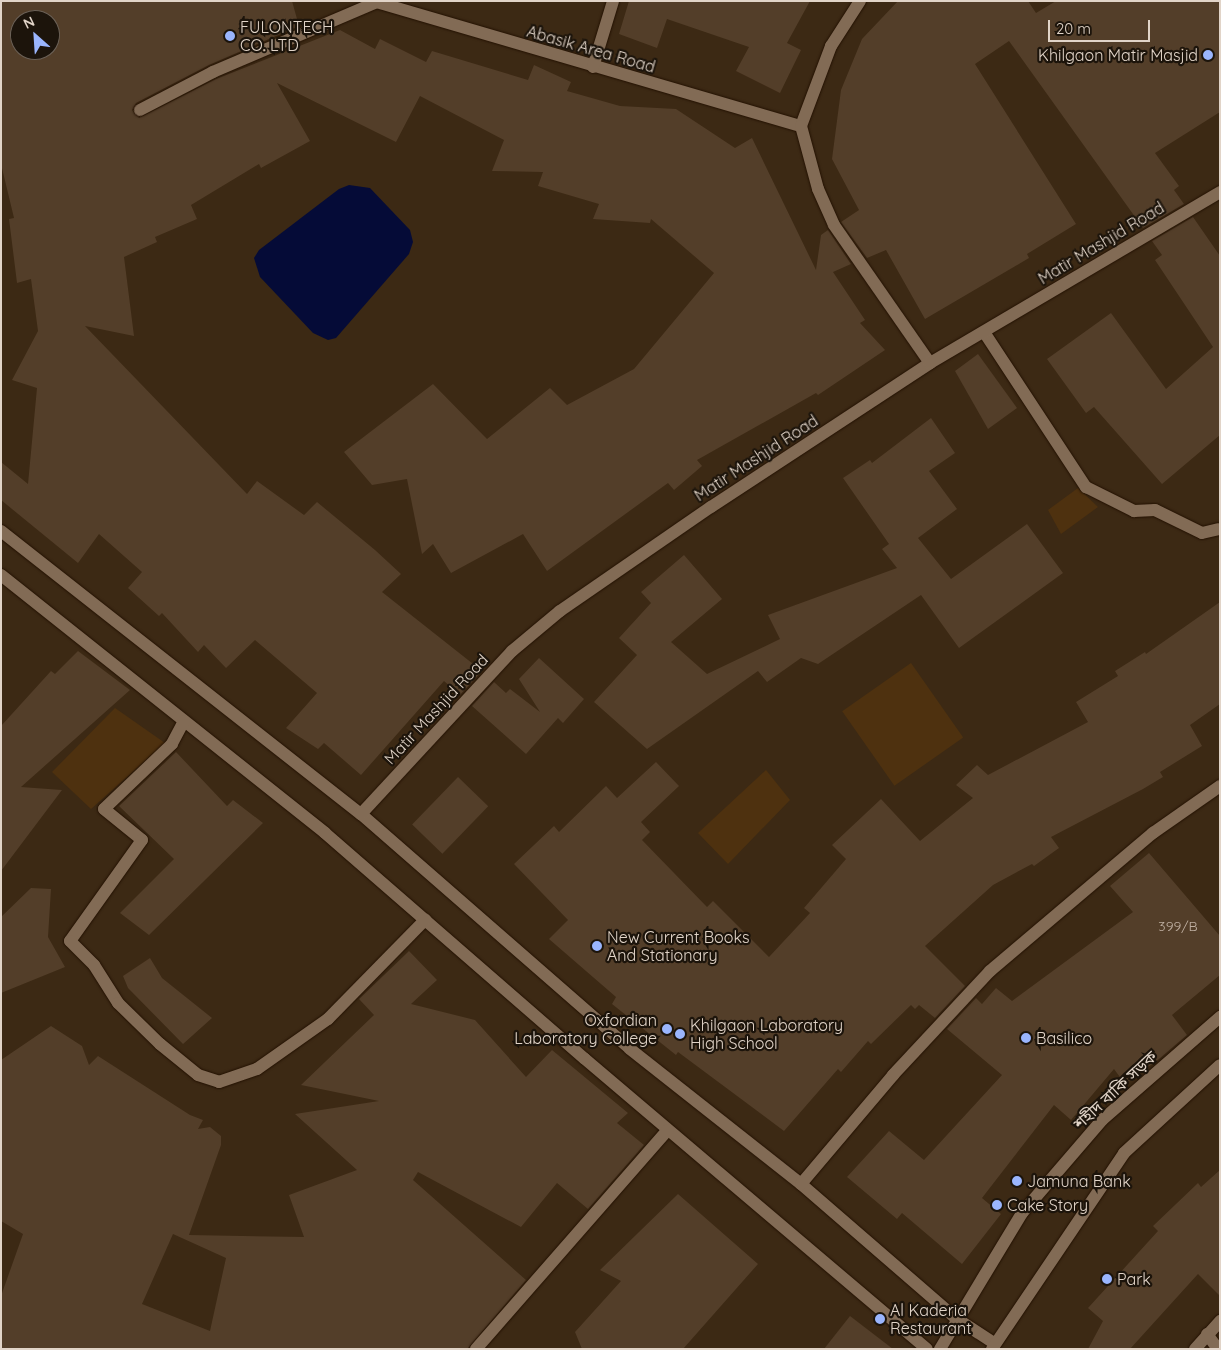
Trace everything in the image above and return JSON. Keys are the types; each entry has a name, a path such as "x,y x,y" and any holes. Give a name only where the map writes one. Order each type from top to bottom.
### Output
{"street":[{"path":"593,67 613,1"},
{"path":"860,1 831,46 801,126 818,190 834,226 930,363"},
{"path":"140,110 213,72 375,2"},
{"name":"Abasik Area Road","path":"375,2 801,126"},
{"name":"Matir Mashjid Road","path":"361,814 512,651 560,611 711,507 930,363 1218,196"},
{"path":"984,332 1086,487 1134,511 1155,510 1202,533 1219,529"},
{"path":"1,531 361,814 630,1049 801,1184 957,1319 993,1346 1124,1153 1220,1065"},
{"path":"1,575 325,833 668,1130 927,1349"},
{"path":"184,721 172,744 104,809 142,840 70,941 94,965 118,1003 160,1044 198,1075 219,1082 257,1069 328,1019 425,920"},
{"path":"801,1184 893,1075 990,971 1153,833 1220,786"},
{"name":"শহীদ বাকি সড়ক","path":"940,1349 1022,1213 1096,1127 1220,1017"},
{"path":"476,1349 668,1130"},
{"path":"1195,1349 1220,1321"},
{"path":"1207,1334 1218,1349"}],"shaded area":[{"path":"349,185 370,188 410,230 413,242 409,254 336,338 328,340 313,333 260,277 254,258 259,250 339,189"},
{"path":"1078,488 1098,507 1061,534 1048,510"},
{"path":"911,663 963,738 894,786 842,711"},
{"path":"115,708 165,743 91,809 52,772"},
{"path":"766,770 790,800 728,864 698,833"}],"building":[{"path":"1,1 292,1 299,26 209,65 136,103 132,110 139,118 216,79 340,30 375,49 380,39 426,62 432,51 528,80 534,65 571,82 567,91 620,106 676,109 735,148 752,138 816,270 821,235 828,230 851,264 833,272 865,320 860,323 885,350 818,395 816,393 697,460 702,466 674,490 668,483 547,571 523,534 451,573 433,544 422,554 407,479 372,485 344,452 433,384 487,439 550,388 567,405 634,369 714,273 651,219 650,223 593,219 599,204 538,186 543,172 492,171 504,140 420,96 396,142 277,83 310,141 261,168 259,164 191,205 197,219 155,237 157,242 124,257 134,336 85,326 247,494 257,481 304,515 317,502 375,550 401,574 382,592 482,671 460,695 444,681 361,775 324,743 318,749 286,728 317,693 255,640 226,668 204,645 198,652 162,613 159,616 128,588 142,572 99,534 78,563 1,500 1,462 28,484 37,388 12,380 38,331 31,279 17,283 9,219 14,218 1,164"},
{"path":"629,1 810,1 787,43 801,50 780,93 736,71 749,47 667,19 657,48 619,34"},
{"path":"898,1 1028,1 1036,13 1056,1 1220,1 1220,112 1155,153 1179,186 1174,190 1184,204 1143,228 1009,41 975,64 1076,224 1027,254 1029,258 925,319 886,250 867,258 841,222 859,210 832,159 841,90 862,39"},
{"path":"1193,217 1220,256 1220,435 1162,484 1094,407 1086,413 1047,359 1111,313 1166,389 1213,347 1155,260 1162,255 1152,241"},
{"path":"978,354 1017,408 988,429 955,371"},
{"path":"931,418 955,453 929,471 957,509 918,538 951,579 1027,524 1063,573 959,648 921,595 818,664 801,658 767,682 758,671 647,749 594,702 637,655 619,638 651,603 641,592 684,555 722,599 671,642 707,674 780,639 768,615 897,568 882,549 889,544 843,478 870,460 872,463"},
{"path":"1220,602 1220,704 1190,725 1202,746 1160,772 1163,777 1051,837 1059,848 1034,866 1032,864 993,885 925,946 965,986 935,1018 919,1005 915,1009 911,1005 871,1044 868,1041 841,1072 838,1069 784,1131 678,1052 676,1055 612,1004 616,997 549,939 568,920 514,864 554,826 559,832 606,786 617,798 656,762 679,786 641,822 650,832 642,840 707,907 713,901 769,957 810,913 804,908 846,859 832,845 881,799 920,841 973,798 956,785 977,765 988,775 1088,722 1076,702 1118,676 1115,671 1145,652 1146,654"},
{"path":"78,651 130,690 21,787 62,790 1,871 1,726 51,671 55,674"},
{"path":"539,658 584,699 563,723 558,718 526,754 472,706 494,682 506,693 510,689 540,712 519,679"},
{"path":"176,752 227,806 233,800 263,823 149,935 120,913 174,859 119,806"},
{"path":"458,777 488,806 442,854 412,824"},
{"path":"1149,853 1220,936 1220,975 1172,1015 1187,1035 1159,1059 1125,1084 1114,1069 1071,1120 1054,1105 982,1198 1001,1214 962,1264 902,1213 897,1219 847,1177 889,1131 924,1160 1002,1075 947,1029 976,998 982,1004 996,988 1012,1001 1133,912 1110,886"},
{"path":"31,888 51,889 48,937 65,967 1,993 1,917"},
{"path":"409,951 437,980 411,1004 475,1020 526,1077 552,1050 628,1113 617,1123 644,1145 588,1209 557,1183 521,1227 418,1172 413,1180 526,1280 468,1348 1,1349 1,1296 23,1234 1,1221 1,1060 51,1026 82,1046 89,1065 98,1056 190,1115 203,1120 198,1129 210,1127 221,1136 221,1145 189,1235 304,1237 289,1195 357,1170 295,1114 379,1101 301,1085 374,1015 359,999","holes":["173,1234 226,1258 210,1331 142,1304"]},
{"path":"150,958 162,978 212,1018 183,1044 128,988 123,976"},
{"path":"1220,1170 1220,1296 1198,1274 1130,1349 1088,1349 1103,1321 1088,1308 1158,1231 1153,1226 1198,1183 1201,1187"},
{"path":"678,1194 758,1264 683,1349 582,1349 575,1332 621,1281 600,1270"},
{"path":"850,1316 893,1349 824,1349"}],"place":[{"name":"FULONTECH CO. LTD","path":"230,36"},
{"name":"Khilgaon Matir Masjid","path":"1208,55"},
{"name":"New Current Books And Stationary","path":"597,946"},
{"name":"Oxfordian Laboratory College","path":"667,1029"},
{"name":"Khilgaon Laboratory High School","path":"680,1034"},
{"name":"Basilico","path":"1026,1038"},
{"name":"Jamuna Bank","path":"1017,1181"},
{"name":"Cake Story","path":"997,1205"},
{"name":"Park","path":"1107,1279"},
{"name":"Al Kaderia Restaurant","path":"880,1319"}]}
